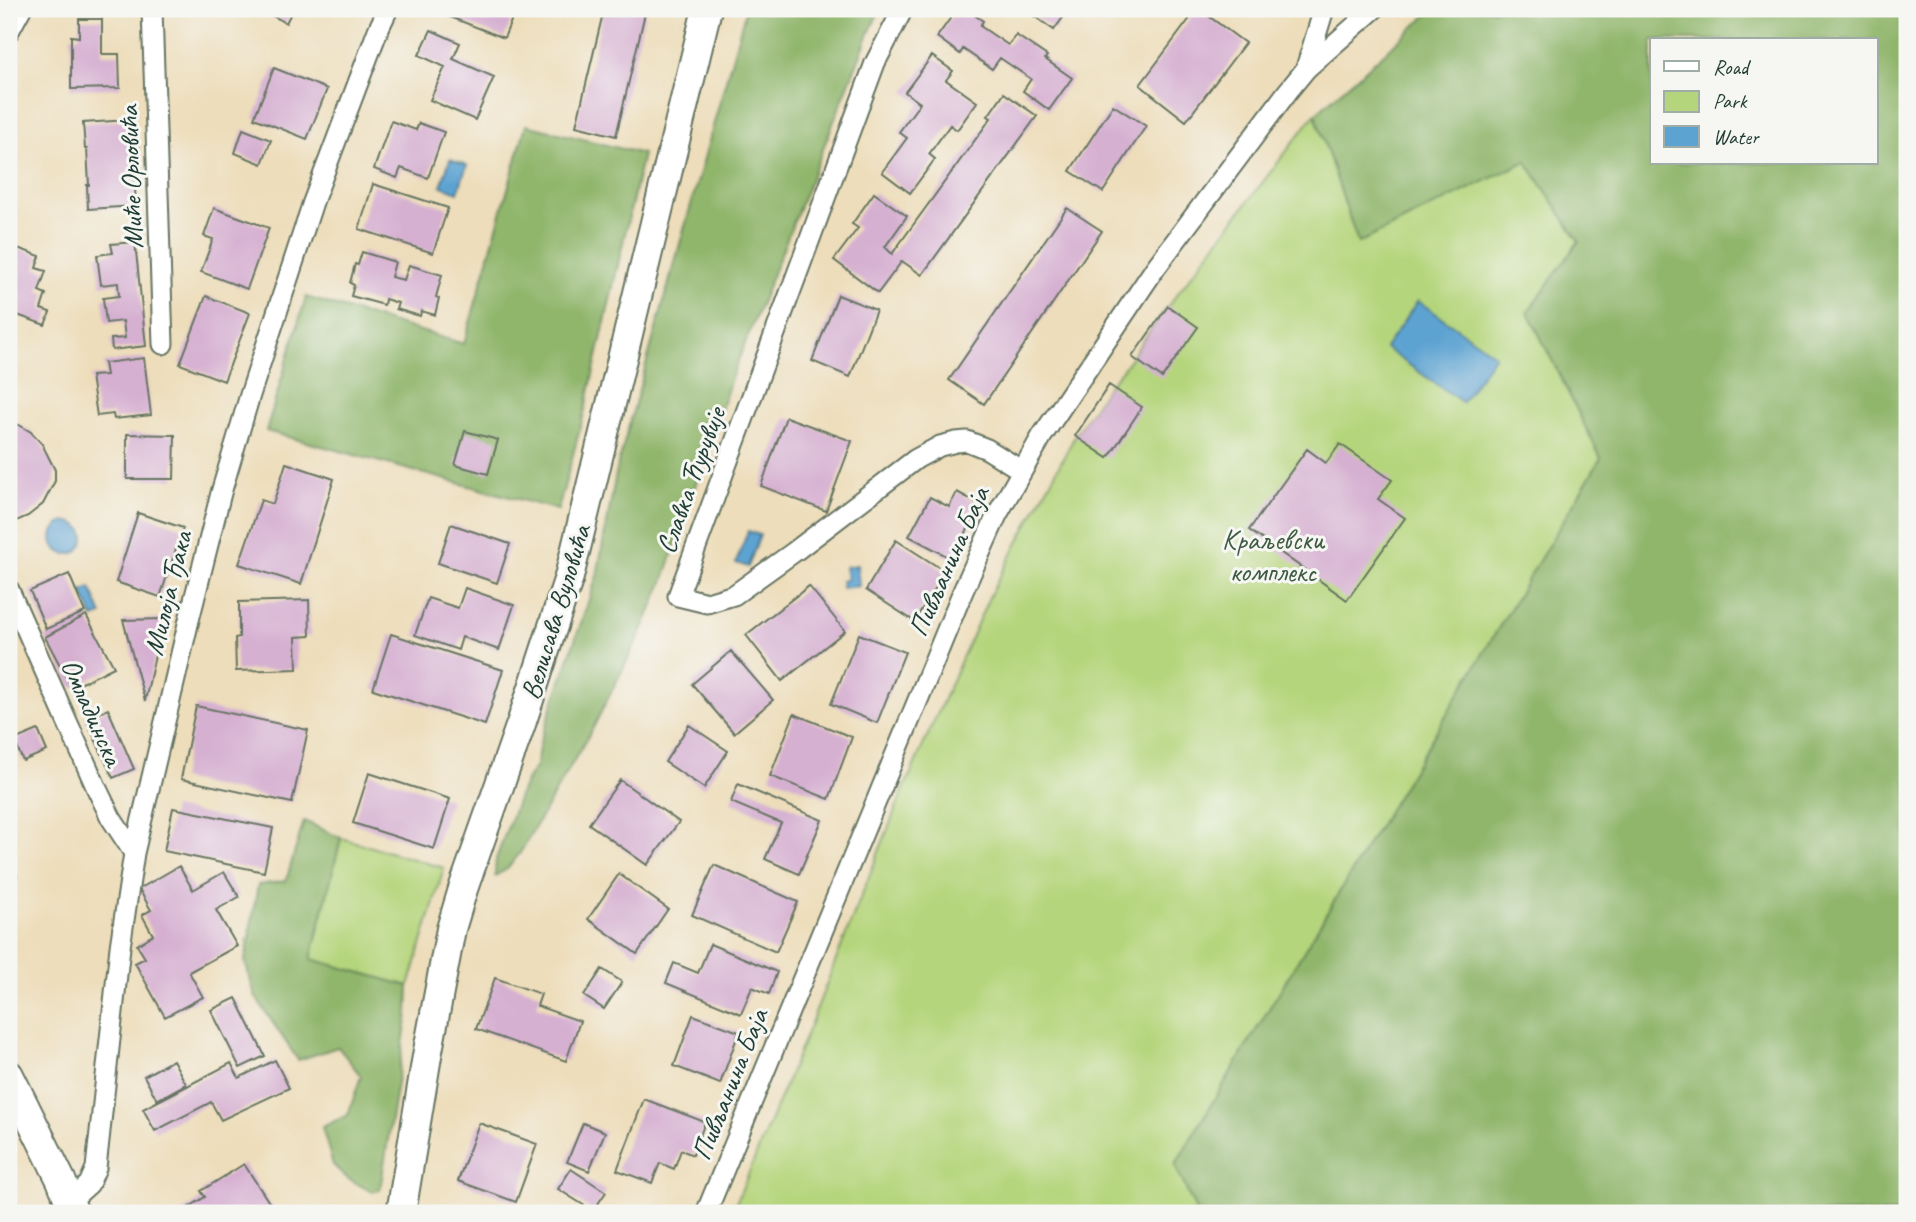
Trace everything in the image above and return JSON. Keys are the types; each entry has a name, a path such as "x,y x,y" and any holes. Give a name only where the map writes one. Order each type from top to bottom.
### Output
{"street":[{"path":"9,31 21,9"},
{"name":"Миће Орловића","path":"152,9 163,344"},
{"name":"Милоја Ђака","path":"71,1208 89,1184 99,1155 120,947 134,853 221,493 313,202 388,9"},
{"name":"Велисава Вуловића","path":"401,1213 452,929 571,569 707,9"},
{"name":"Славка Ћурувије","path":"903,9 875,63 678,596 707,603 734,595 916,459 940,446 967,441 987,449 1021,470"},
{"path":"1306,69 1324,9"},
{"name":"Пивљанина Баја","path":"706,1213 963,591 997,514 1021,470 1156,267 1288,91 1306,69 1374,9"},
{"name":"Омладинска","path":"9,590 97,789 111,818 134,853"},
{"path":"9,1075 53,1163 71,1208"}],"green space":[{"path":"746,9 880,9 732,376 662,585 640,635 594,726 520,853 507,869 495,876 496,859 519,796 536,766 540,742 597,576 617,468"},
{"path":"1434,9 1907,9 1907,1213 1197,1213 1175,1165 1601,458 1528,312 1579,241 1526,161 1358,243 1315,114"},
{"name":"Краљевски комплекс","path":"1315,114 1358,242 1526,161 1579,241 1528,312 1601,458 1175,1165 1197,1213 732,1213 903,791 990,595 1075,436 1109,385"},
{"path":"526,125 643,154 586,406 558,510 266,431 306,297 464,344"},
{"path":"304,821 341,838 311,959 409,986 408,1013 380,1190 372,1192 347,1178 333,1165 322,1127 348,1115 361,1076 338,1047 298,1060 255,996 245,961 258,885 286,881"},
{"path":"341,838 444,868 409,986 311,959"}],"water":[{"path":"450,159 467,165 458,192 441,186"},
{"path":"1418,301 1495,355 1462,402 1385,348"},
{"path":"68,522 79,527 84,538 79,549 68,554 57,549 52,538 57,527"},
{"path":"748,531 760,535 748,567 736,563"},
{"path":"857,565 859,586 842,588 841,581 847,580 845,567"},
{"path":"91,588 102,615 93,618 82,591"}],"building":[{"path":"260,9 293,9 286,23"},
{"path":"448,9 516,9 504,38 445,15"},
{"path":"604,9 646,9 616,136 576,126"},
{"path":"957,9 966,9 983,21 980,26 1008,45 1016,35 1047,56 1045,59 1072,78 1049,110 1023,91 1031,79 1000,58 992,69 963,49 960,54 937,37"},
{"path":"1040,9 1069,9 1054,30 1034,16"},
{"path":"1197,9 1245,43 1186,121 1140,85"},
{"path":"79,19 102,19 102,54 119,54 120,88 71,89 71,36 79,37"},
{"path":"431,30 460,43 453,59 494,77 475,120 430,100 445,67 419,55"},
{"path":"932,56 953,71 946,80 977,102 957,130 950,125 929,154 935,159 910,193 882,172 907,138 899,132 920,103 905,92"},
{"path":"274,68 327,89 307,139 254,118"},
{"path":"1004,93 1037,116 922,275 902,261 878,293 834,260 858,228 852,224 874,193 907,216 885,247 892,254 991,118 988,116"},
{"path":"1113,105 1146,126 1103,192 1070,171"},
{"path":"128,120 130,146 139,146 141,170 134,171 136,206 88,209 87,149 83,123"},
{"path":"391,121 416,130 419,123 444,132 428,178 401,168 397,178 374,169"},
{"path":"243,129 271,140 262,164 235,153"},
{"path":"373,184 448,208 433,253 359,229"},
{"path":"214,208 269,228 247,289 201,272 213,239 204,236"},
{"path":"1067,208 1102,231 984,404 949,380"},
{"path":"135,242 146,346 112,350 111,339 125,338 123,321 106,323 103,298 119,296 118,283 101,285 97,255 113,253 111,244"},
{"path":"9,245 40,256 36,268 46,271 39,291 46,294 41,309 50,312 45,325 9,312"},
{"path":"362,252 395,262 391,277 404,280 409,265 442,275 436,297 439,298 435,315 421,311 420,316 396,309 398,303 385,299 384,305 351,296 354,285 350,283 355,264 358,265"},
{"path":"838,295 876,310 850,377 812,361"},
{"path":"206,296 250,313 224,381 180,364"},
{"path":"1168,306 1198,327 1162,378 1132,357"},
{"path":"144,358 151,415 114,419 113,414 97,416 91,376 106,375 104,363"},
{"path":"1109,385 1142,407 1108,458 1075,436"},
{"path":"786,417 852,441 826,511 761,486"},
{"path":"9,423 31,432 42,444 55,470 55,481 43,504 28,516 9,524"},
{"path":"465,431 498,440 488,474 455,465"},
{"path":"127,434 175,435 174,479 127,479"},
{"path":"1340,444 1392,480 1378,499 1405,518 1347,600 1249,530 1307,449 1326,463"},
{"path":"286,463 334,479 301,584 239,564 261,500 273,504"},
{"path":"957,492 981,505 952,559 909,536 930,497 949,507"},
{"path":"138,513 183,528 160,597 116,582"},
{"path":"451,524 510,544 497,583 438,563"},
{"path":"896,540 946,572 914,621 866,590"},
{"path":"69,574 85,612 46,629 30,591"},
{"path":"809,586 845,631 782,681 746,635"},
{"path":"465,588 514,605 499,650 462,637 458,650 415,635 428,598 458,608"},
{"path":"309,600 310,636 296,637 297,669 236,671 235,638 239,637 239,602"},
{"path":"86,615 114,667 72,688 45,637"},
{"path":"163,619 145,701 123,620"},
{"path":"391,634 503,670 485,725 373,689"},
{"path":"859,634 905,652 877,723 831,704"},
{"path":"731,651 773,700 734,733 692,684"},
{"path":"196,706 308,730 292,803 181,779"},
{"path":"108,709 134,769 113,778 86,719"},
{"path":"794,714 852,737 829,799 770,776"},
{"path":"689,725 728,751 704,788 665,762"},
{"path":"38,730 47,751 23,761 14,740"},
{"path":"369,773 450,799 434,849 353,823"},
{"path":"620,780 679,822 647,865 589,824"},
{"path":"738,784 822,820 799,874 765,859 781,823 731,802"},
{"path":"173,808 273,828 264,872 164,851"},
{"path":"9,860 17,876 9,880"},
{"path":"714,865 798,902 776,952 692,915"},
{"path":"179,866 193,890 224,872 239,897 216,910 237,946 189,972 203,997 165,1017 135,963 145,958 137,945 153,935 142,915 151,910 139,889"},
{"path":"619,874 668,909 637,954 588,919"},
{"path":"710,944 777,972 769,994 752,987 741,1014 666,983 674,963 698,973"},
{"path":"602,969 622,982 604,1009 584,996"},
{"path":"495,978 541,994 537,1006 580,1021 566,1061 476,1029"},
{"path":"236,998 265,1056 240,1068 211,1010"},
{"path":"693,1015 739,1032 720,1084 674,1066"},
{"path":"173,1060 186,1084 157,1100 144,1076"},
{"path":"275,1060 289,1088 221,1120 211,1102 155,1131 143,1109 231,1063 239,1078"},
{"path":"644,1099 705,1122 693,1155 681,1150 674,1169 660,1163 652,1183 617,1170"},
{"path":"479,1123 537,1144 516,1202 458,1181"},
{"path":"583,1123 605,1132 589,1171 567,1162"},
{"path":"244,1164 276,1213 180,1213 205,1197 201,1191"},
{"path":"571,1169 606,1192 593,1211 558,1189"},
{"path":"9,1193 22,1213 9,1213"},
{"path":"468,1206 484,1213 465,1213"}]}
